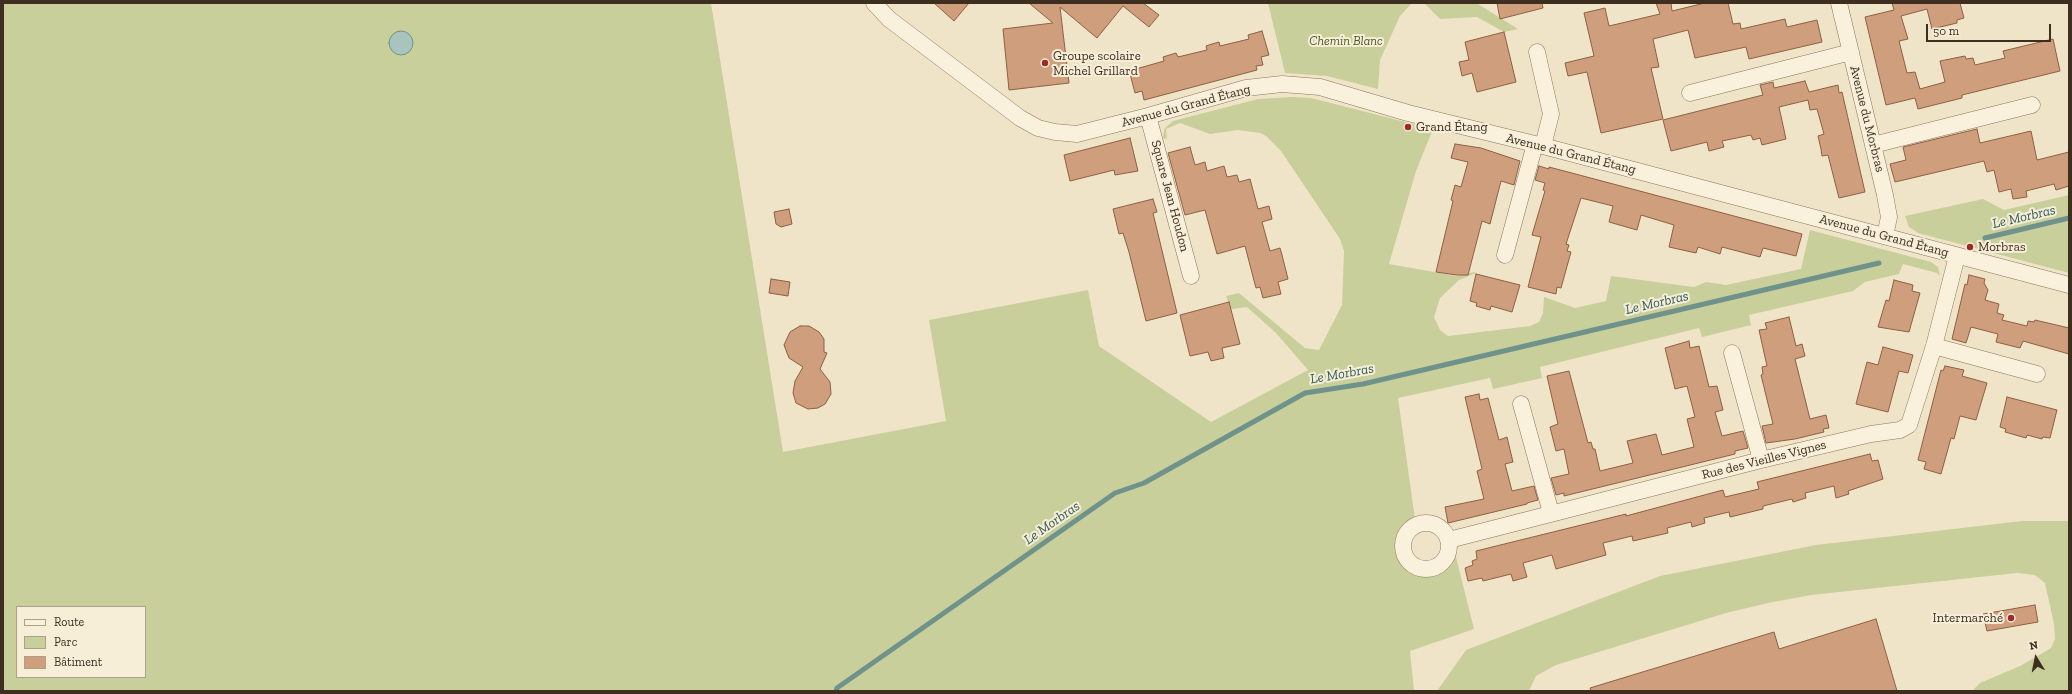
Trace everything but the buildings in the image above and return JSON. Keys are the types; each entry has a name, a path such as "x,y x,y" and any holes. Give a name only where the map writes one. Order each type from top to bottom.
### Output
{"street":[{"name":"Avenue du Grand Étang","path":"874,3 889,18 1020,118 1038,128 1055,132 1078,134 1246,88 1300,84 1320,87 1408,113 1539,145 2069,285"},
{"name":"Avenue du Morbras","path":"1839,3 1889,217 1885,236"},
{"path":"1505,254 1539,145 1551,114 1537,52"},
{"path":"1690,93 1851,52"},
{"path":"1873,145 2032,105"},
{"name":"Square Jean Houdon","path":"1148,116 1191,276"},
{"name":"Rue des Vieilles Vignes","path":"1449,540 1761,460 1871,434 1900,430 1909,425 1934,346 1957,256"},
{"path":"1934,346 2037,374"},
{"path":"1732,353 1761,460"},
{"path":"1522,404 1551,513"}],"green space":[{"path":"3,3 711,3 783,452 946,421 929,320 1088,290 1099,346 1211,422 1308,370 1276,333 1247,307 1231,309 1226,296 1239,293 1305,348 1319,350 1342,305 1344,251 1340,239 1281,151 1266,136 1260,133 1238,130 1210,134 1180,123 1166,129 1167,138 1163,139 1164,129 1173,121 1258,99 1292,97 1311,98 1433,129 1416,171 1389,264 1457,276 1474,272 1476,273 1459,280 1440,298 1434,317 1440,330 1448,336 1530,326 1539,322 1543,313 1544,297 1575,308 1606,301 1611,276 1694,287 1706,282 1726,285 1801,269 1810,230 1931,262 1938,267 1940,276 1937,273 1903,264 1899,274 1865,282 1853,291 1749,315 1751,325 1702,337 1699,328 1540,367 1542,378 1493,389 1490,378 1398,398 1415,519 1407,523 1399,533 1396,544 1397,555 1407,570 1415,575 1428,577 1445,570 1452,564 1455,553 1474,629 1410,651 1414,691 3,691"},
{"name":"Chemin Blanc","path":"1268,3 1412,3 1400,16 1380,60 1378,89 1327,76 1285,73"},
{"path":"1424,3 1478,4 1518,29 1504,32 1477,17 1440,19"},
{"path":"2069,195 2069,273 1918,233 1909,227 1905,216 1983,199 2004,210"},
{"path":"2022,521 2069,521 2069,691 1972,691 1980,683 2020,666 2051,648 2055,639 2054,624 2045,583 2035,575 2017,573 1811,595 1768,603 1726,613 1556,665 1536,676 1529,691 1437,691 1466,650 1660,576 1816,545"}],"water":[{"path":"401,31 409,35 413,43 409,51 401,55 393,51 389,43 393,35"}],"waterway":[{"name":"Le Morbras","path":"1985,238 2069,218"},
{"name":"Le Morbras","path":"836,691 837,688 1115,493 1144,483 1305,393 1363,384 1879,263"}],"place":[{"name":"Groupe scolaire Michel Grillard","path":"1045,63"},
{"name":"Grand Étang","path":"1408,127"},
{"name":"Morbras","path":"1970,247"},
{"name":"Intermarché","path":"2011,618"}]}
